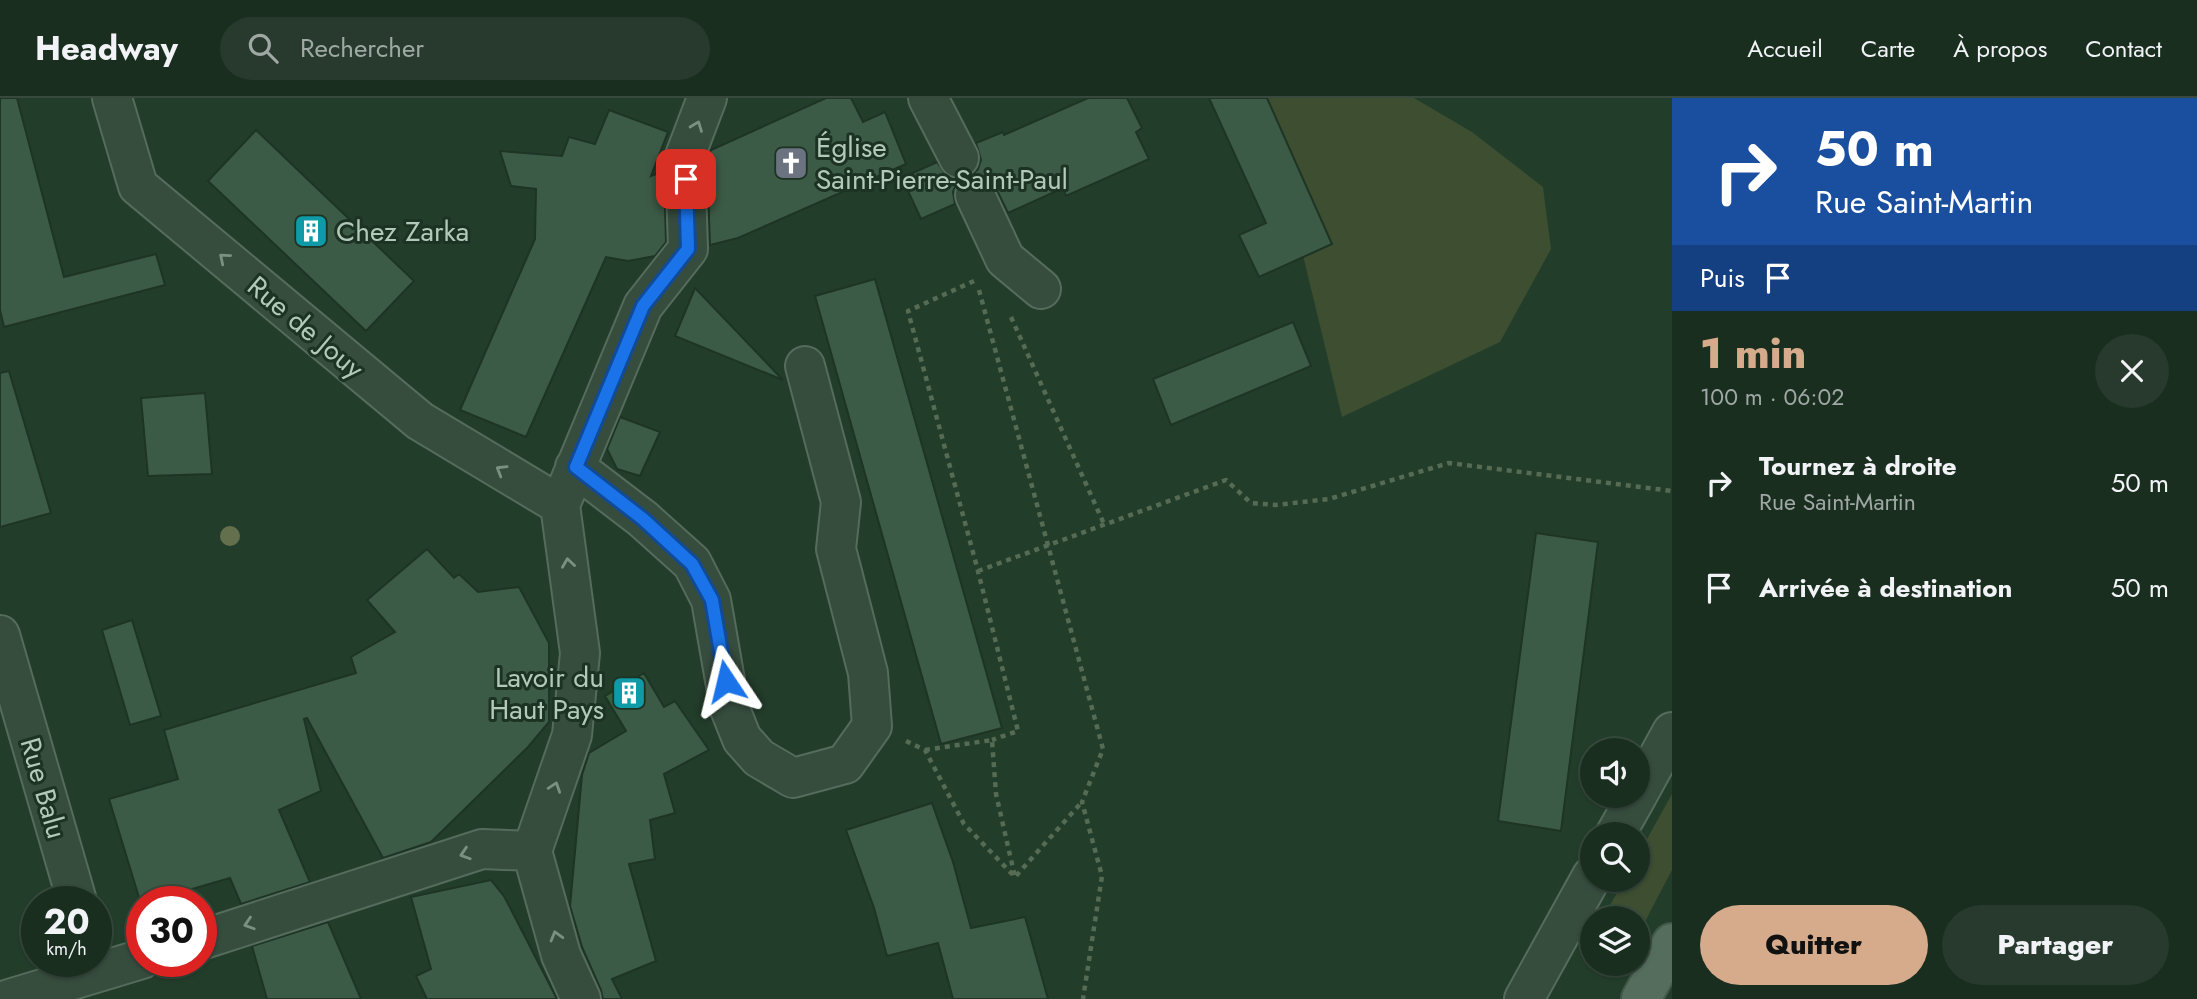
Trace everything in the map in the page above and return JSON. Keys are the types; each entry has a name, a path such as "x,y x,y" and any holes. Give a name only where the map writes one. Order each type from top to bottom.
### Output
{"main road":[{"path":"1641,999 1672,943"}],"street":[{"name":"Rue de Jouy","path":"112,98 138,187 420,421 560,505"},
{"path":"581,999 561,955 532,851 572,735 580,653 560,505 643,306 688,249 685,156 707,98"},
{"path":"928,98 959,158"},
{"path":"975,195 991,270 1041,289"},
{"path":"576,467 643,519 692,564 712,600 730,709 742,739 759,758 793,778 845,765 872,726 868,673 836,549 841,502 805,366"},
{"name":"Rue Balu","path":"0,635 73,886"},
{"path":"1650,772 1672,732"},
{"path":"217,935 482,849 532,851"},
{"path":"1524,999 1583,892"},
{"path":"9,999 99,978 126,966"}],"path":[{"path":"872,726 925,750 992,740 1018,731 908,311 991,270 1048,545 1103,749 1082,802 1015,877"},
{"path":"1007,309 1104,524"},
{"path":"978,571 1226,480 1251,503 1276,505 1329,499 1449,463 1672,491"},
{"path":"992,740 996,794 1015,877"},
{"path":"925,750 964,824 1015,877"},
{"path":"1082,802 1102,876 1083,999"}],"green space":[{"path":"1265,98 1414,98 1472,132 1543,187 1551,249 1500,342 1342,417"},
{"path":"1672,794 1672,870 1650,912 1650,906 1610,906 1617,892 1650,892 1650,833"}],"building":[{"path":"0,98 17,98 64,277 156,254 165,285 4,327 0,310"},
{"name":"Église Saint-Pierre-Saint-Paul","path":"826,98 851,98 863,122 885,112 906,164 738,238 710,245 707,160 711,150"},
{"path":"1088,98 1127,98 1142,128 1136,132 1149,159 1066,196 1063,188 1008,213 995,186 988,178 973,174 981,160 976,143 1003,132 1004,135"},
{"path":"1209,98 1267,98 1332,244 1259,277 1239,235 1266,223"},
{"path":"609,110 668,132 651,176 664,171 666,242 655,256 628,261 606,257 526,437 460,410 535,239 536,189 511,186 500,151 562,156 569,137 595,144"},
{"name":"Chez Zarka","path":"256,130 414,281 366,331 208,181"},
{"path":"937,162 947,176 961,179 953,192 955,204 921,219 902,178"},
{"path":"875,279 1002,728 941,744 815,296"},
{"path":"695,288 783,380 675,336"},
{"path":"1293,322 1311,366 1171,425 1153,379"},
{"path":"9,371 51,513 0,527 0,373"},
{"path":"205,393 212,474 148,476 141,398"},
{"path":"620,417 660,432 640,476 617,469 607,449"},
{"path":"1536,533 1598,542 1561,831 1498,821"},
{"path":"427,549 454,578 459,574 478,592 519,587 549,643 549,722 528,747 431,842 383,858 307,718 304,719 321,791 279,810 310,882 241,904 230,878 203,886 136,886 109,799 178,779 164,730 356,673 351,657 395,632 367,600"},
{"path":"132,620 161,716 130,725 102,630"},
{"path":"644,673 664,707 675,701 709,750 664,774 675,813 650,820 655,859 629,864 656,961 612,979 622,999 603,999 582,947 570,906 582,775 589,753 626,731 605,696"},
{"path":"932,803 953,862 971,928 1025,917 1048,999 953,999 938,943 887,956 874,908 846,830"},
{"path":"491,880 504,896 557,999 427,999 416,976 431,969 411,897"},
{"path":"328,922 361,999 267,999 252,946"}],"place":[{"name":"Église Saint-Pierre-Saint-Paul","path":"791,163"},
{"name":"Chez Zarka","path":"311,231"},
{"name":"Lavoir du Haut Pays","path":"629,693"}],"route":[{"path":"686,179 688,249 643,306 576,467 643,519 692,564 712,600 726,681"}]}
